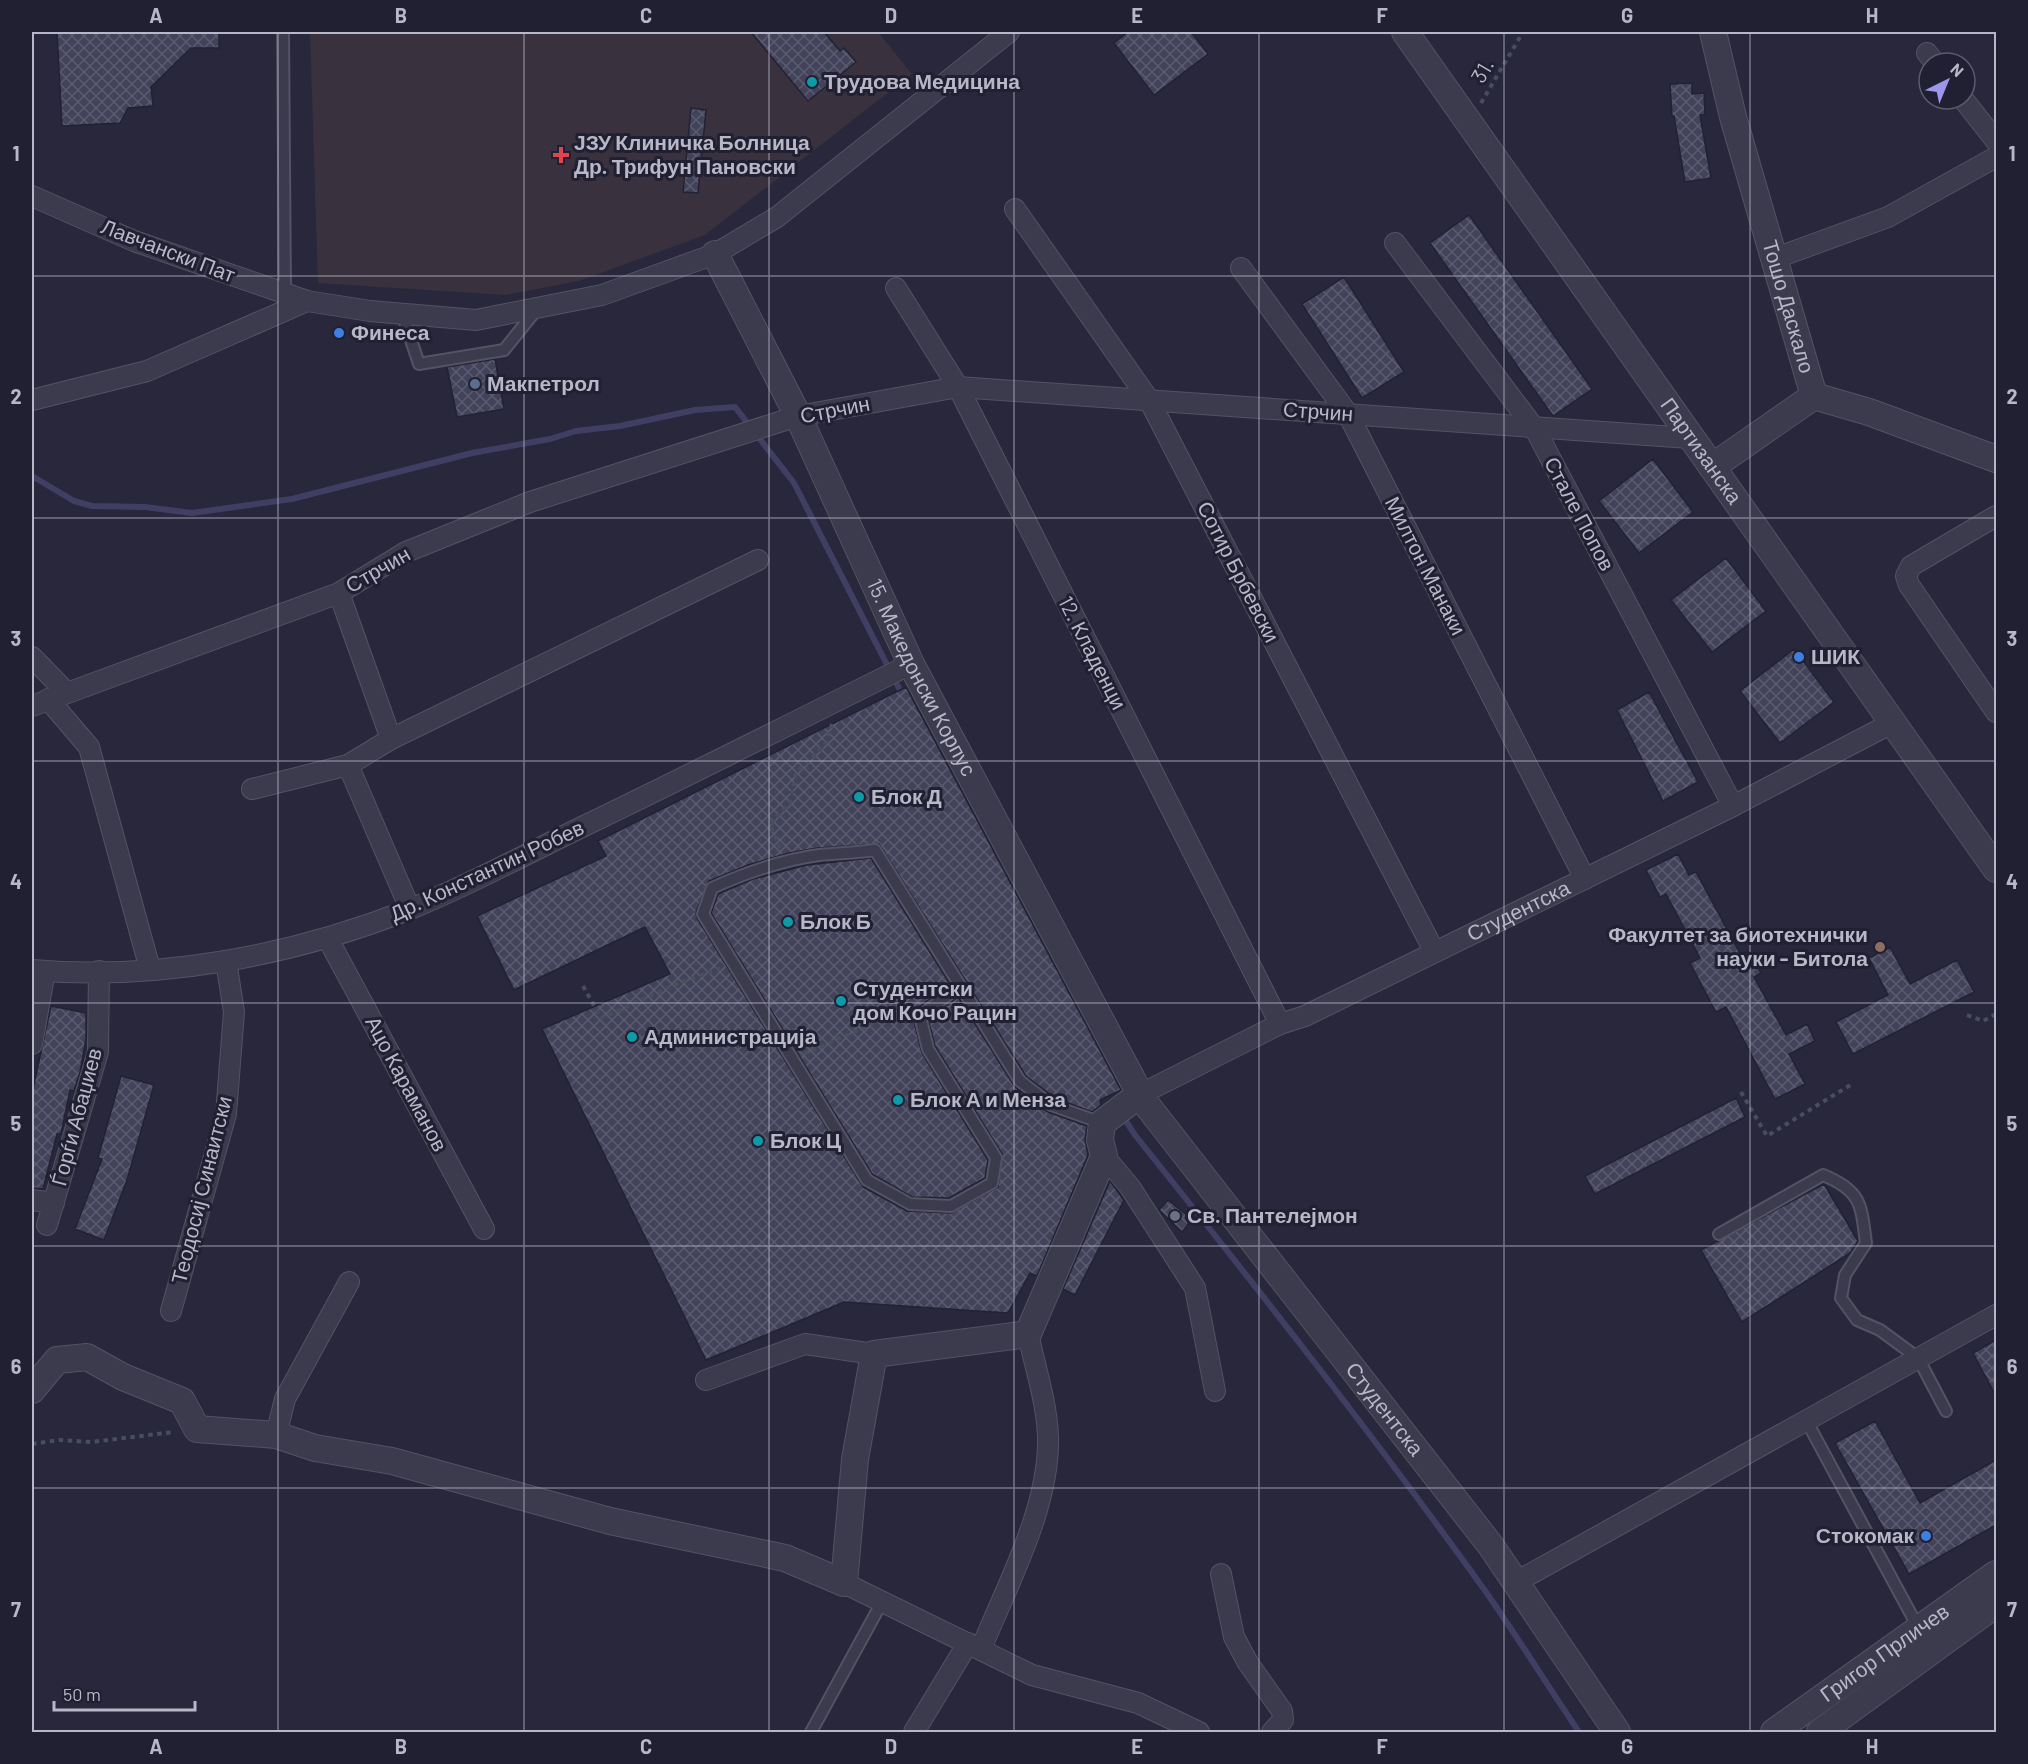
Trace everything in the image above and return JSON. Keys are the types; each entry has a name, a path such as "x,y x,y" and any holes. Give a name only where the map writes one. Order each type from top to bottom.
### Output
{"street":[{"name":"Лавчански Пат","path":"32,196 134,241 307,301 476,320 540,305 602,295 715,254 777,217 1009,32"},
{"name":"Партизанска","path":"1405,32 1996,869"},
{"name":"Тошо Даскало","path":"1713,32 1733,117 1776,258 1814,396 1869,412 1996,459"},
{"path":"1972,111 1996,141"},
{"path":"1776,258 1888,217 1996,157"},
{"name":"Сотир Брбевски","path":"1015,209 1149,400 1434,951"},
{"name":"Стале Попов","path":"1395,243 1535,429 1733,806"},
{"name":"15. Македонски Корпус","path":"715,254 798,416 911,664 1139,1094"},
{"name":"Милтон Манаки","path":"1241,268 1348,414 1585,879"},
{"name":"12. Кладенци","path":"896,288 958,387 1280,1024"},
{"path":"32,400 147,371 307,301"},
{"name":"Стрчин","path":"49,699 339,593 406,552 530,502 798,416 958,387 1690,438"},
{"path":"1712,467 1814,396"},
{"path":"1996,516 1911,566 1906,576 1909,585 1996,712"},
{"path":"252,789 348,765 391,739 758,560"},
{"path":"339,593 391,739"},
{"path":"32,657 49,699 89,747 150,969"},
{"name":"Др. Константин Робев","path":"38,971 150,969 226,961 328,939 410,909 911,664"},
{"name":"Студентска","path":"1617,1732 1484,1538 1139,1094 1280,1024 1305,1016 1585,879 1733,806 1892,723"},
{"path":"348,765 410,909"},
{"name":"Ацо Караманов","path":"328,939 484,1229"},
{"name":"Теодосиј Синаитски","path":"171,1311 226,1114 234,1012 226,961"},
{"path":"32,1044 38,971"},
{"name":"Ѓорѓи Абаџиев","path":"47,1225 98,1052 99,971"},
{"path":"1139,1094 1103,1123 1100,1140 1104,1156 1130,1187 1195,1288 1215,1391"},
{"path":"914,1732 974,1646 1033,1519 1047,1463 1048,1435 1029,1334 1104,1156"},
{"path":"32,1200 54,1203"},
{"path":"276,1435 285,1399 349,1282"},
{"path":"1516,1582 1996,1315"},
{"path":"706,1380 805,1344 874,1354 1029,1334"},
{"path":"844,1583 855,1459 874,1354"},
{"path":"32,1390 57,1360 87,1357 123,1377 182,1401 197,1429 276,1435 315,1448 392,1461 610,1521 785,1558 844,1583 1032,1675 1138,1703 1199,1732"},
{"path":"1221,1574 1234,1637 1248,1663 1282,1711 1283,1720 1272,1732"},
{"name":"Григор Прличев","path":"1774,1732 1996,1574"},
{"name":"Григор Прличев","path":"1821,1732 1996,1604"}],"lane":[{"path":"283,32 285,294"},
{"path":"402,313 419,364 504,350 540,305"},
{"path":"960,986 920,1016 928,1049 996,1158 992,1183 951,1206 910,1204 867,1180 703,914 712,888 749,872 818,855 854,854 875,850 1020,1081 1051,1105 1103,1123"},
{"path":"1719,1234 1823,1175 1839,1182 1861,1203 1866,1243 1845,1275 1841,1298 1857,1320 1880,1330 1918,1358 1946,1411"},
{"path":"1806,1420 1919,1629"},
{"path":"811,1732 882,1602"}],"path":[{"name":"31.","path":"1469,125 1523,32"},
{"path":"786,863 770,824 790,803 796,773 825,745 847,696"},
{"path":"583,986 601,1018 681,982 734,964"},
{"path":"1967,1016 1983,1021 1996,1014"},
{"path":"793,1059 892,1015"},
{"path":"1741,1092 1767,1136 1852,1084"},
{"path":"32,1444 59,1440 91,1442 197,1429"}],"shaded area":[{"name":"ЈЗУ Клиничка Болница Др. Трифун Пановски","path":"310,32 878,32 912,74 705,235 579,281 505,295 318,283"}],"building":[{"path":"57,32 219,32 219,48 191,48 151,87 153,106 128,108 120,123 62,126"},
{"name":"Трудова Медицина","path":"751,32 824,32 840,51 844,48 856,62 808,101"},
{"path":"1128,32 1191,32 1208,54 1154,95 1114,43"},
{"path":"1692,83 1692,94 1704,93 1705,115 1700,115 1711,178 1685,182 1674,116 1672,116 1670,84"},
{"path":"691,108 706,110 698,193 683,192"},
{"path":"1469,215 1592,389 1553,416 1430,243"},
{"path":"1344,277 1404,372 1362,398 1302,304"},
{"name":"Макпетрол","path":"495,359 504,409 457,417 447,367"},
{"path":"1653,459 1693,512 1639,553 1599,501"},
{"path":"1726,558 1766,611 1712,652 1671,600"},
{"path":"1794,649 1834,702 1780,743 1740,691"},
{"name":"Студентски дом Кочо Рацин","path":"906,687 1121,1090 1100,1100 1101,1105 1092,1112 1055,1098 1026,1076 879,844 818,848 789,853 748,865 709,881 696,912 697,918 863,1187 907,1211 951,1213 998,1187 1002,1154 935,1046 928,1019 958,997 1015,1087 1048,1112 1087,1126 1085,1139 1088,1155 1037,1276 1030,1273 1008,1313 844,1302 706,1360 542,1029 670,974 645,927 514,990 477,916 606,856 598,841"},
{"path":"1649,692 1698,782 1663,801 1617,710"},
{"path":"1678,854 1689,875 1696,872 1741,955 1750,951 1761,973 1754,977 1786,1035 1807,1024 1815,1041 1789,1054 1805,1084 1775,1099 1726,1007 1716,1012 1690,963 1700,958 1666,894 1660,897 1646,870"},
{"path":"871,858 950,984 915,1010 913,1018 922,1053 988,1160 985,1178 949,1198 912,1197 872,1174 711,913 718,894 753,879 807,865"},
{"path":"1890,947 1910,984 1957,960 1974,992 1853,1054 1836,1022 1888,995 1869,958"},
{"path":"51,1006 86,1013 86,1039 80,1072 74,1091 70,1090 61,1134 57,1134 43,1189 32,1188 32,1093"},
{"path":"121,1076 154,1085 127,1180 104,1240 75,1229 102,1159 98,1158"},
{"path":"1736,1098 1745,1117 1595,1194 1585,1176"},
{"path":"1110,1181 1124,1200 1075,1295 1063,1289"},
{"path":"1824,1184 1858,1241 1850,1253 1742,1322 1701,1250"},
{"name":"Св. Пантелејмон","path":"1168,1200 1192,1219 1182,1232 1159,1210"},
{"path":"1996,1340 1996,1396 1973,1353"},
{"path":"1875,1421 1920,1503 1996,1460 1996,1525 1909,1574 1835,1443"}],"waterway":[{"path":"32,476 74,501 92,506 145,507 192,513 292,499 472,453 550,439 576,431 620,426 695,410 735,407 794,483 903,696"},
{"path":"1122,1115 1135,1135 1314,1361 1444,1534 1498,1609 1579,1732"}],"place":[{"name":"Трудова Медицина","path":"812,82"},
{"name":"ЈЗУ Клиничка Болница Др. Трифун Пановски","path":"561,155"},
{"name":"Финеса","path":"339,333"},
{"name":"Макпетрол","path":"475,384"},
{"name":"ШИК","path":"1799,657"},
{"name":"Блок Д","path":"859,797"},
{"name":"Блок Б","path":"788,922"},
{"name":"Факултет за биотехнички науки - Битола","path":"1880,947"},
{"name":"Студентски дом Кочо Рацин","path":"841,1001"},
{"name":"Администрација","path":"632,1037"},
{"name":"Блок А и Менза","path":"898,1100"},
{"name":"Блок Ц","path":"758,1141"},
{"name":"Св. Пантелејмон","path":"1175,1216"},
{"name":"Стокомак","path":"1926,1536"}]}
